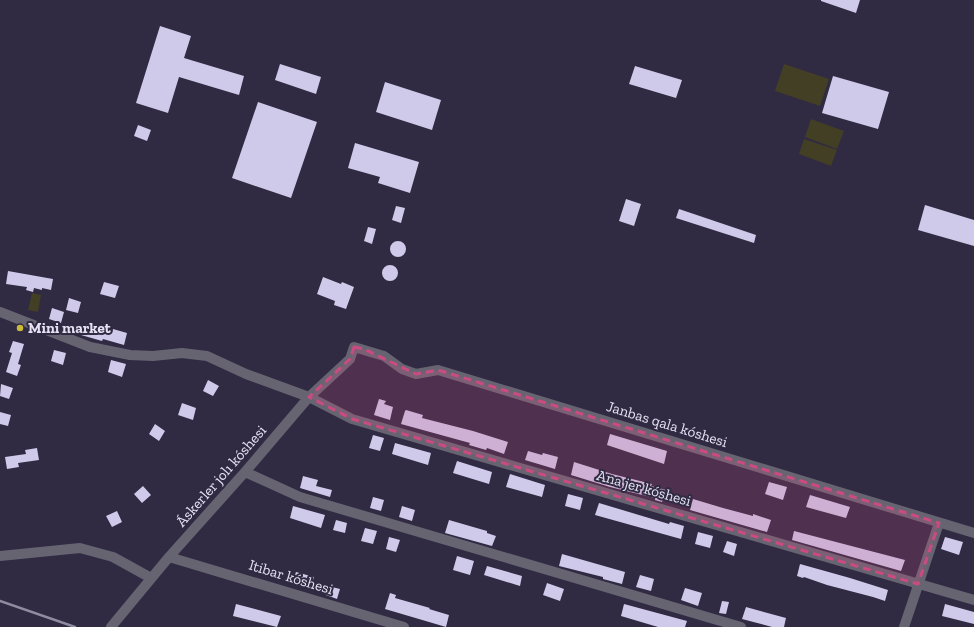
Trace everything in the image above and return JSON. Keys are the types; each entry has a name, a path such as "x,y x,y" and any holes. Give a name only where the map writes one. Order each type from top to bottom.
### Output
{"street":[{"name":"Ana jer kóshesi","path":"0,312 90,347 130,355 153,356 182,353 207,356 246,374 309,397 352,419 974,600"},
{"name":"Áskerler jolı kóshesi","path":"111,627 169,557 245,472 309,397 350,359 354,347"},
{"name":"Janbas qala kóshesi","path":"354,347 384,356 402,369 416,374 438,370 974,533"},
{"path":"245,472 300,497 741,627"},
{"path":"904,627 939,523"},
{"path":"0,556 80,548 113,557 151,578"},
{"name":"Itibar kóshesi","path":"169,557 404,627"}],"highlighted area":[{"path":"354,347 364,349 416,374 438,370 939,523 918,584 352,419 309,397 350,359"}],"shaded area":[{"path":"784,64 829,79 820,106 775,91"},
{"path":"811,119 844,131 837,149 805,137"},
{"path":"804,139 837,150 831,166 799,154"},
{"path":"32,293 41,295 38,312 28,310"}],"building":[{"path":"821,0 860,0 856,13"},
{"path":"160,26 191,36 184,58 244,76 239,95 179,77 168,113 136,103"},
{"path":"280,64 321,77 316,94 275,80"},
{"path":"635,66 682,80 676,98 629,84"},
{"path":"833,76 889,92 878,129 822,113"},
{"path":"385,82 441,100 432,130 376,112"},
{"path":"258,102 317,122 291,198 232,178"},
{"path":"138,125 151,130 147,141 134,136"},
{"path":"355,143 419,162 410,193 378,183 380,177 348,168"},
{"path":"626,199 641,204 634,226 619,221"},
{"path":"925,205 974,220 974,246 918,230"},
{"path":"396,206 405,208 401,223 392,220"},
{"path":"679,209 756,235 754,243 676,218"},
{"path":"368,227 376,229 372,244 364,241"},
{"path":"398,241 405,246 406,249 401,256 398,257 391,252 390,249 395,242"},
{"path":"390,265 396,267 398,273 396,279 390,281 384,279 382,273 384,267"},
{"path":"8,271 53,279 51,290 34,288 33,292 26,290 27,287 6,284"},
{"path":"323,277 354,287 346,309 334,305 335,301 317,294"},
{"path":"104,282 119,286 115,298 100,294"},
{"path":"69,298 81,302 78,313 66,310"},
{"path":"52,308 64,312 61,323 49,319"},
{"path":"85,324 112,332 113,329 127,333 124,345 81,335"},
{"path":"13,341 24,344 18,364 21,365 17,376 6,372 12,353 9,352"},
{"path":"54,350 66,353 63,365 51,361"},
{"path":"111,360 126,364 122,377 108,372"},
{"path":"208,380 219,386 213,396 203,391"},
{"path":"1,384 13,388 9,399 0,396"},
{"path":"379,399 386,401 384,404 393,407 390,420 374,415"},
{"path":"182,403 196,408 193,420 178,415"},
{"path":"406,410 423,415 422,418 508,442 504,454 401,424"},
{"path":"0,412 11,415 8,426 0,424"},
{"path":"155,424 165,431 159,441 149,434"},
{"path":"610,434 667,451 664,464 607,445"},
{"path":"373,435 384,438 380,451 369,448"},
{"path":"395,443 431,453 428,465 392,454"},
{"path":"37,448 39,460 18,463 19,467 7,469 5,457 26,454 25,450"},
{"path":"528,451 558,457 555,469 525,460"},
{"path":"457,461 492,472 489,484 453,473"},
{"path":"574,462 612,474 652,484 651,486 666,490 662,502 655,500 655,498 610,487 571,475"},
{"path":"510,474 545,485 542,497 506,487"},
{"path":"303,476 318,480 316,486 332,490 330,497 300,488"},
{"path":"769,482 787,487 783,500 765,494"},
{"path":"143,486 151,495 142,503 134,494"},
{"path":"568,494 583,498 580,510 565,506"},
{"path":"810,495 850,507 846,518 806,507"},
{"path":"373,497 384,500 381,511 370,508"},
{"path":"693,499 771,520 767,532 690,510"},
{"path":"599,503 669,524 670,522 684,526 681,539 595,515"},
{"path":"293,506 325,515 321,528 290,518"},
{"path":"402,506 415,510 412,521 399,517"},
{"path":"117,511 122,522 112,527 106,516"},
{"path":"336,520 347,523 345,533 333,530"},
{"path":"449,520 487,531 487,533 496,536 492,546 445,533"},
{"path":"365,528 377,531 373,544 361,541"},
{"path":"794,531 905,560 901,571 792,540"},
{"path":"698,532 713,536 710,548 695,544"},
{"path":"389,537 400,540 396,552 386,549"},
{"path":"945,537 963,542 959,555 941,549"},
{"path":"727,541 737,544 734,556 723,552"},
{"path":"562,554 625,572 622,584 603,579 603,577 559,566"},
{"path":"457,556 474,561 470,575 453,570"},
{"path":"800,564 888,590 885,601 797,576"},
{"path":"487,566 522,576 520,586 484,575"},
{"path":"296,572 314,577 310,589 292,584"},
{"path":"640,575 654,579 651,591 636,587"},
{"path":"547,583 564,589 560,601 543,595"},
{"path":"328,586 340,589 337,599 326,595"},
{"path":"685,588 702,593 698,606 681,600"},
{"path":"390,593 396,595 395,598 449,615 446,627 385,609"},
{"path":"722,601 729,602 726,614 719,613"},
{"path":"236,604 281,616 277,627 233,616"},
{"path":"624,604 687,621 685,627 658,627 621,616"},
{"path":"945,604 974,612 974,624 942,616"},
{"path":"746,607 786,618 784,627 772,627 742,619"}],"railway":[{"path":"0,601 75,627"}],"place":[{"name":"Mini market","path":"20,328"}]}
